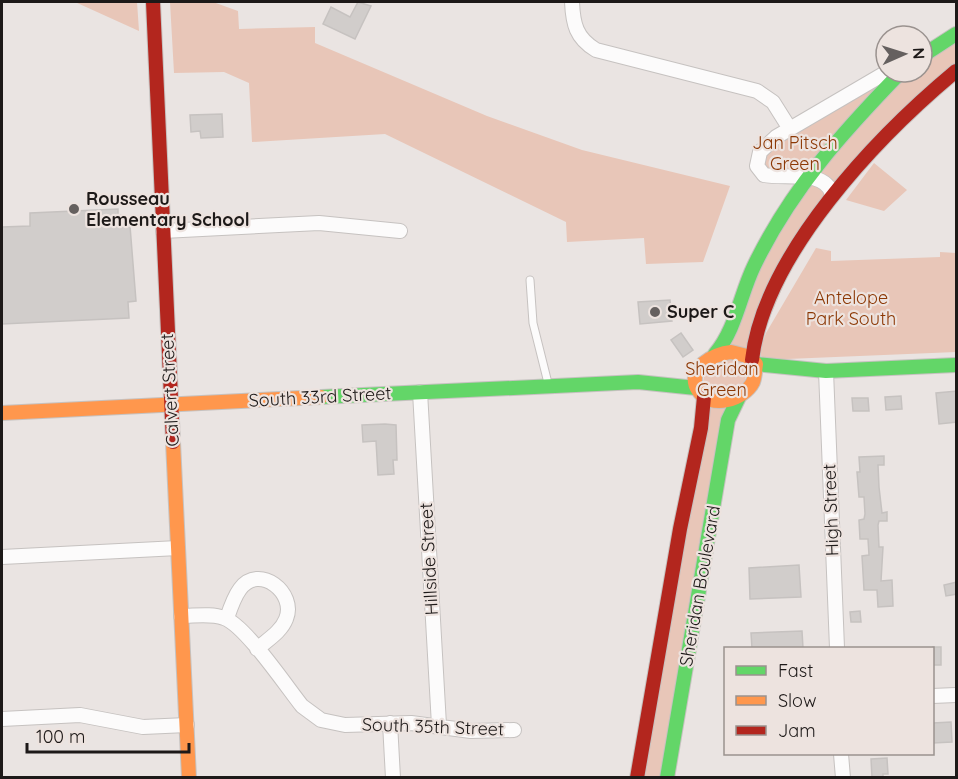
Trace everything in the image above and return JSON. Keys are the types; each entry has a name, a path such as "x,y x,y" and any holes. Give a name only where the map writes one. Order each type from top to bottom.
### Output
{"main road":[{"name":"Calvert Street","path":"153,2 189,777"},
{"path":"934,48 957,34"},
{"path":"752,387 755,380 755,331 788,264 828,198 894,125 957,71"},
{"path":"890,84 843,133 806,177 792,199 754,266 725,342 716,354 700,367 696,375 700,393 721,401 739,398 752,387 771,381 826,371 957,365"},
{"path":"716,354 731,352 754,362 826,371"},
{"name":"South 33rd Street","path":"2,413 638,382 700,367"},
{"name":"South 33rd Street","path":"638,382 700,393"},
{"name":"Sheridan Boulevard","path":"667,777 664,708 680,529 701,428 700,393"},
{"name":"Sheridan Boulevard","path":"638,777 664,708 728,420 739,398"}],"street":[{"path":"572,2 574,27 580,39 608,55 757,91 773,102 790,129"},
{"path":"828,198 825,182 818,178 764,175 757,166 760,152 766,145 790,129 874,80"},
{"path":"163,231 319,222 400,231"},
{"name":"High Street","path":"826,371 837,647"},
{"name":"Hillside Street","path":"420,392 439,725"},
{"path":"2,557 178,548"},
{"path":"181,616 226,618 241,587 249,581 266,580 280,588 288,603 286,620 280,629 257,649"},
{"name":"South 35th Street","path":"226,618 257,649 302,706 321,720 345,725 390,723 439,725 471,730 514,730"},
{"path":"934,696 957,695"},
{"path":"2,719 80,716 143,727 187,725"},
{"path":"390,723 393,777"},
{"path":"842,755 843,777"}],"lane":[{"path":"530,280 533,323 549,387"}],"green space":[{"path":"75,2 137,2 139,31"},
{"path":"170,2 213,2 238,11 239,29 315,27 315,43 487,116 582,150 730,186 703,262 646,264 644,238 567,242 566,222 385,134 252,142 249,83 224,72 174,73"},
{"name":"Sheridan Green","path":"956,34 956,71 924,97 805,235 752,359 739,397 667,777 637,778 707,359 805,178 764,175 760,152 874,80 874,84 934,84 934,47"},
{"path":"874,163 907,190 884,211 846,200"},
{"name":"Antelope Park South","path":"816,248 831,251 831,261 940,257 940,252 956,253 956,352 763,360 759,351 766,333"}],"building":[{"path":"358,2 371,6 355,39 323,24 331,7 350,17"},
{"path":"222,114 223,137 201,138 200,131 191,132 190,115"},
{"name":"Rousseau Elementary School","path":"118,209 118,215 124,215 125,226 130,226 136,301 128,302 129,318 2,324 2,227 30,226 30,213"},
{"name":"Super C","path":"670,300 672,321 640,324 638,302"},
{"path":"681,333 693,350 683,357 671,340"},
{"path":"957,391 957,422 939,424 936,393"},
{"path":"901,396 902,409 886,410 885,397"},
{"path":"852,398 868,398 869,411 853,411"},
{"path":"362,425 396,425 397,460 393,460 394,474 378,475 376,441 363,442"},
{"path":"884,456 884,465 878,465 882,513 887,512 887,521 879,521 878,525 879,547 883,547 881,581 892,580 893,606 878,607 877,590 864,590 862,556 869,555 868,539 860,539 859,520 864,519 865,514 864,497 859,497 857,472 860,472 859,457"},
{"path":"799,565 801,597 750,599 749,568"},
{"path":"957,582 957,594 946,596 944,585"},
{"path":"860,611 861,622 851,622 850,612"},
{"path":"802,631 803,647 752,647 751,633"},
{"path":"934,647 941,647 941,665 934,665"},
{"path":"951,722 952,742 934,743 934,723"},
{"path":"887,758 888,774 883,774 883,777 872,777 871,759"}],"traffic: fast":[{"path":"934,48 956,34"},
{"path":"715,354 733,323 754,266 784,212 839,139 890,84"},
{"path":"756,364 826,371 956,365"},
{"path":"321,397 638,382 696,388"},
{"path":"667,778 728,420 739,397"}],"traffic: slow":[{"path":"731,352 747,356 756,364 753,382 749,388 735,398 710,400 698,390 695,375 698,369 710,359 731,352"},
{"path":"2,413 321,397"},
{"path":"173,442 189,778"}],"traffic: jam":[{"path":"153,2 173,442"},
{"path":"752,360 761,320 778,279 801,239 860,163 925,98 956,71"},
{"path":"637,778 680,529 701,428 704,397"}],"place":[{"name":"Rousseau Elementary School","path":"74,209"},
{"name":"Super C","path":"655,312"}],"park label":[{"name":"Jan Pitsch Green","path":"795,153"}]}
